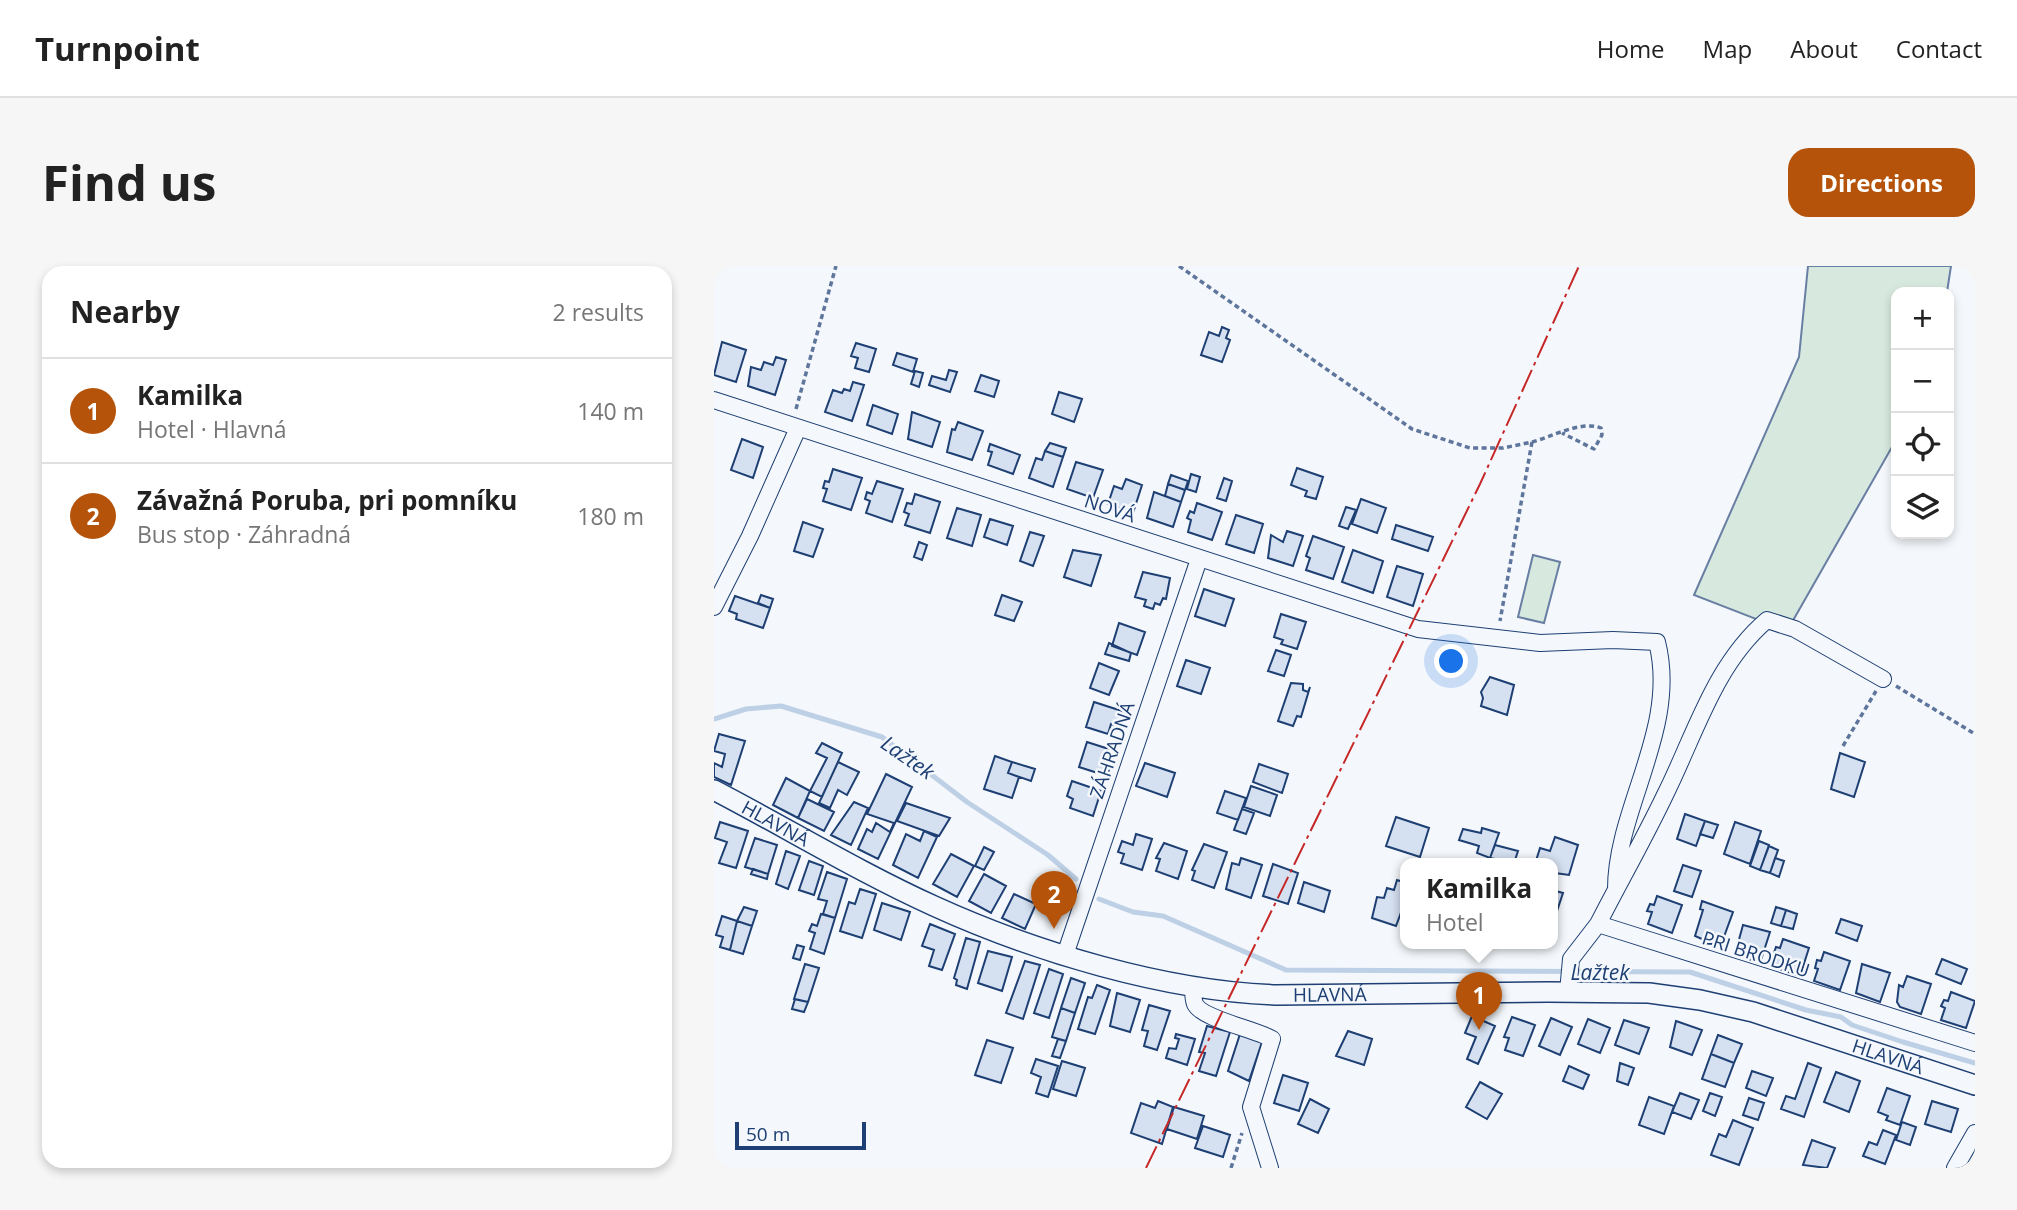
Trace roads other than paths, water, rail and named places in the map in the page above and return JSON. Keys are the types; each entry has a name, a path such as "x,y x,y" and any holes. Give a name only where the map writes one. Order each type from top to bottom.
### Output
{"street":[{"name":"NOVÁ","path":"714,400 1418,629 1540,643 1613,640 1657,642 1665,671 1662,690 1648,765 1621,851 1616,889"},
{"path":"714,607 750,536 798,428"},
{"name":"ZÁHRADNÁ","path":"1065,955 1199,559"},
{"path":"1569,975 1598,925 1727,664 1747,637 1767,620 1795,629 1883,679"},
{"name":"HLAVNÁ","path":"714,790 933,906 1031,946 1193,986 1235,994 1276,995 1569,975 1753,1012 1975,1085"},
{"name":"PRI BRODKU","path":"1598,925 1975,1043"},
{"path":"1193,986 1194,1003 1202,1013 1272,1040 1251,1107 1270,1168"},
{"path":"1955,1168 1975,1133"}],"waterway":[{"name":"Lažtek","path":"714,719 746,709 781,706 882,737 967,802 1048,855 1076,879"},
{"name":"Lažtek","path":"1099,899 1133,912 1163,916 1286,970 1690,972 1806,1010 1841,1017 1852,1025 1975,1063"}],"place":[{"name":"Závažná Poruba, pri pomníku","path":"1054,929"},
{"name":"Kamilka","path":"1479,1030"}]}
